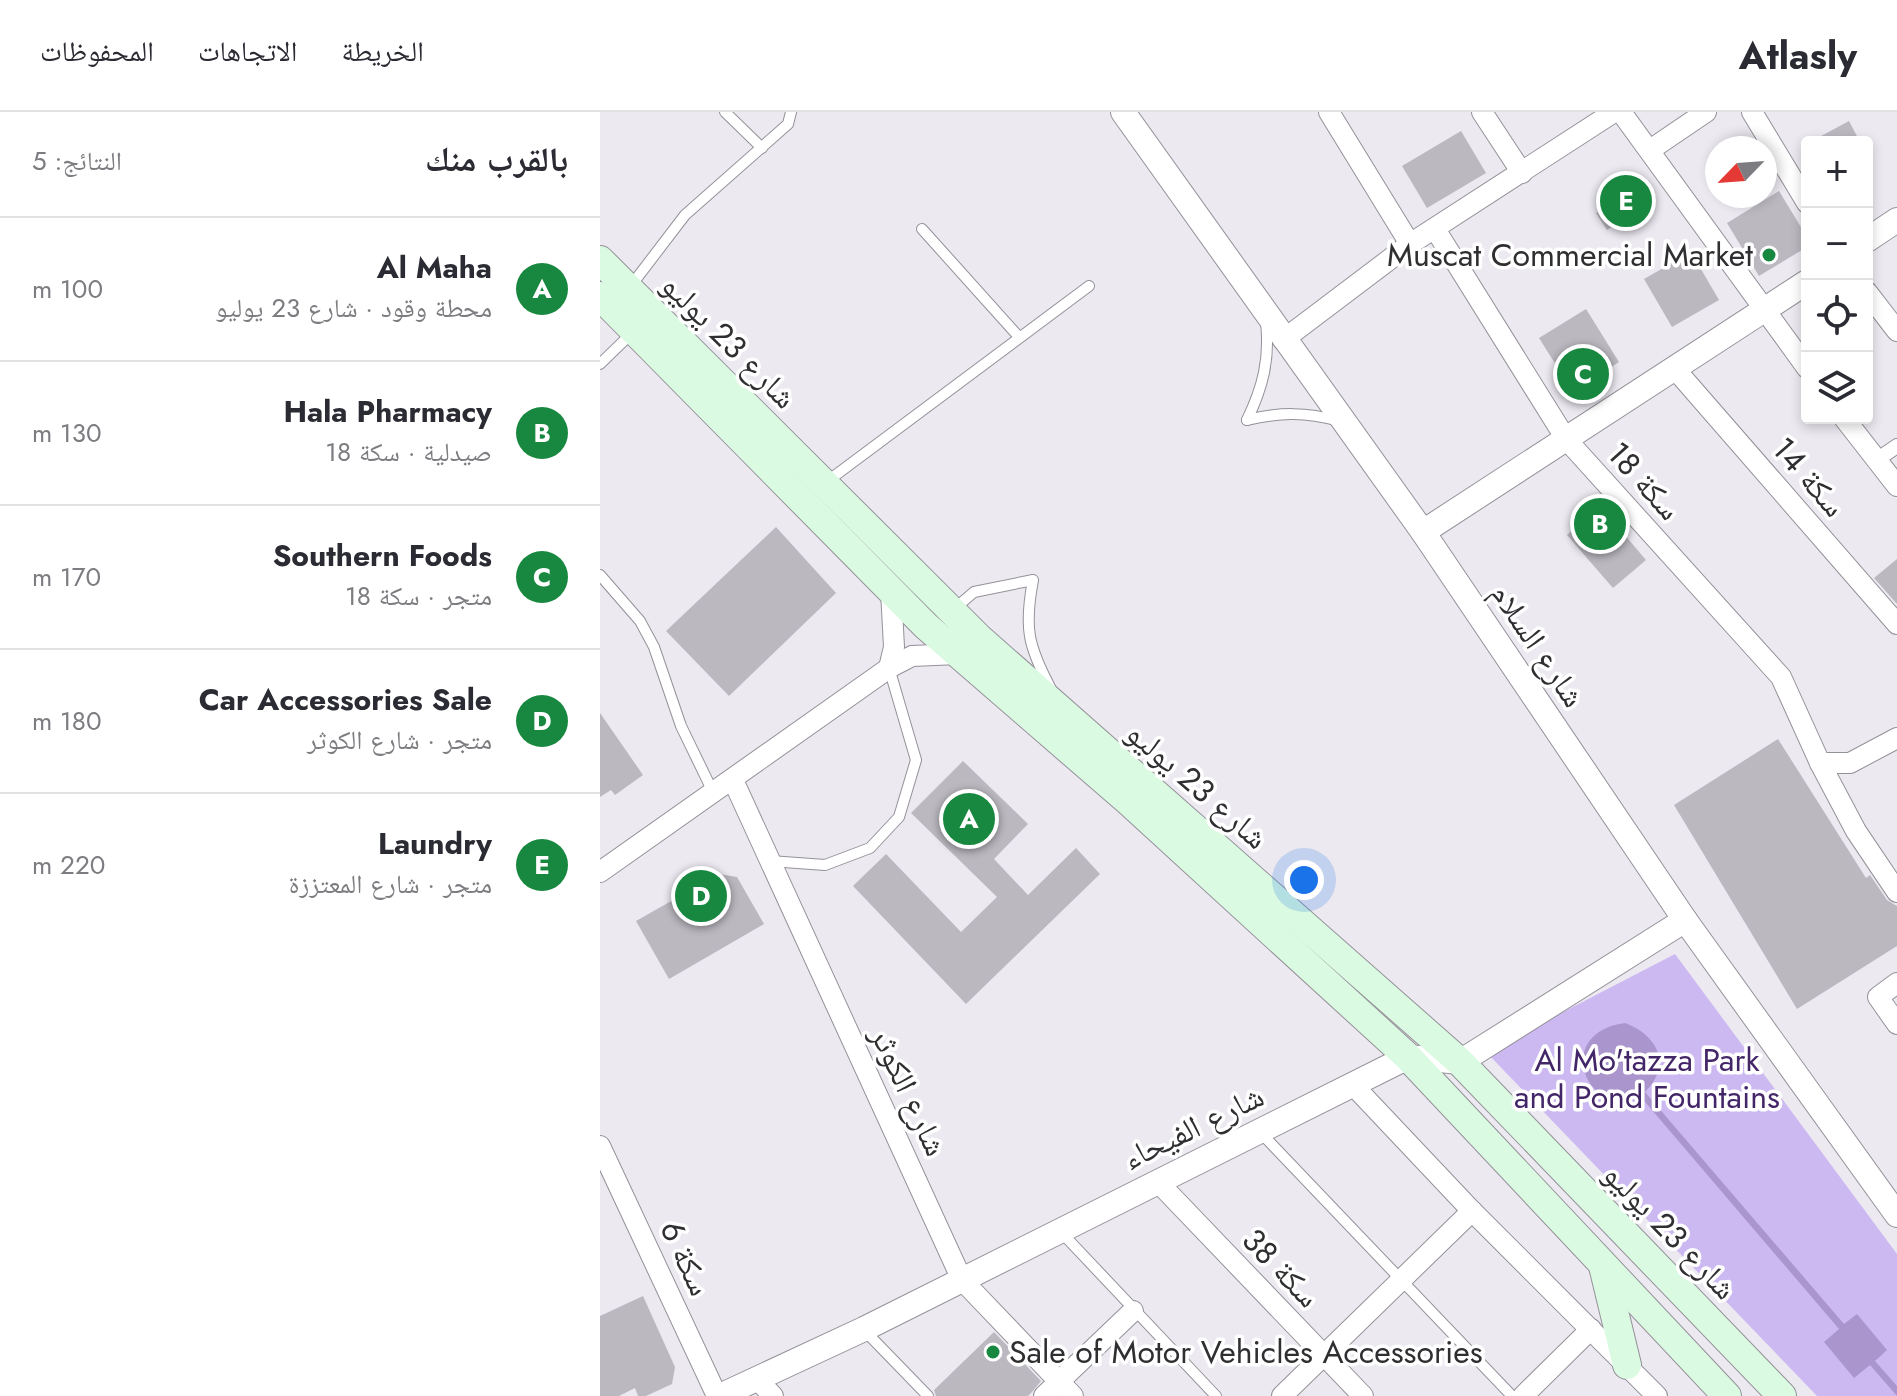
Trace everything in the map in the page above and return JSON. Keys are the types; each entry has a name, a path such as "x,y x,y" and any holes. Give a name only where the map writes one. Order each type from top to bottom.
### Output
{"main road":[{"name":"شارع 23 يوليو","path":"600,260 952,611 1460,1062 1782,1396"},
{"name":"شارع 23 يوليو","path":"600,296 891,591 958,654 1128,801 1408,1057 1727,1396"},
{"path":"1602,1265 1627,1365"}],"street":[{"name":"شارع السلام","path":"1123,112 1423,532 1685,920 1897,1215"},
{"path":"1329,112 1410,244"},
{"path":"1482,112 1522,173"},
{"path":"1283,340 1410,244 1614,112"},
{"path":"1621,112 1801,360"},
{"path":"1650,150 1706,112"},
{"path":"1752,112 1801,193"},
{"path":"1873,236 1897,220"},
{"name":"سكة 18","path":"1435,229 1566,439 1781,677 1820,763 1877,864 1897,892"},
{"path":"1423,532 1801,286"},
{"path":"1873,300 1897,331"},
{"name":"سكة 14","path":"1675,369 1897,624"},
{"path":"1848,424 1897,486"},
{"path":"1875,461 1897,446"},
{"path":"889,668 894,647 891,591"},
{"path":"600,872 889,668 912,656 958,654"},
{"path":"1820,763 1850,763 1895,744"},
{"name":"شارع الكوثر","path":"733,780 962,1280 1059,1391"},
{"path":"1408,1057 1460,1062 1685,920"},
{"path":"1897,983 1878,997 1897,1024"},
{"name":"شارع الفيحاء","path":"718,1396 864,1329 1058,1229 1408,1057"},
{"path":"1352,1084 1472,1211 1657,1396"},
{"name":"سكة 6","path":"600,1146 718,1396"},
{"name":"سكة 38","path":"1157,1181 1363,1396"},
{"path":"1282,1396 1472,1211"},
{"path":"1059,1391 1133,1311"},
{"path":"1523,1396 1591,1329"},
{"path":"756,1378 773,1396"}],"lane":[{"path":"725,112 762,148"},
{"path":"628,289 685,215 788,124 791,112"},
{"path":"922,229 1019,337"},
{"path":"824,484 1089,286"},
{"path":"1265,314 1269,346 1263,388 1247,420 1280,413 1313,414 1343,421"},
{"path":"600,364 634,331"},
{"path":"600,575 640,621 654,647 681,726 714,794"},
{"path":"952,611 974,592 1033,580 1026,620 1031,652 1063,712"},
{"path":"770,861 825,865 870,848 899,817 916,760 910,734 895,701 889,668"},
{"path":"1259,1130 1512,1396"},
{"path":"1058,1229 1216,1396"},
{"path":"864,1329 928,1396"}],"green space":[{"name":"Al Mo'tazza Park and Pond Fountains","path":"1675,954 1897,1254 1897,1396 1817,1396 1486,1052"}],"shaded area":[{"path":"1625,1023 1646,1035 1658,1052 1658,1071 1645,1092 1844,1324 1857,1314 1887,1350 1875,1361 1897,1386 1897,1396 1870,1365 1854,1378 1824,1342 1839,1329 1640,1096 1621,1100 1605,1097 1592,1087 1585,1073 1583,1057 1589,1042 1602,1030"}],"building":[{"path":"1849,121 1857,136 1821,136"},
{"path":"1461,131 1486,173 1427,208 1402,166"},
{"path":"1646,181 1656,198 1607,230 1596,213"},
{"path":"1777,192 1801,227 1801,251 1759,276 1727,223 1751,208 1777,208"},
{"path":"1691,252 1719,300 1672,327 1644,279"},
{"path":"1586,309 1619,362 1573,392 1539,338"},
{"path":"1600,506 1646,560 1613,588 1567,535"},
{"path":"776,527 836,593 729,696 666,631"},
{"path":"1897,559 1897,604 1874,578"},
{"path":"600,713 643,775 615,795 611,790 600,797"},
{"path":"1778,739 1866,878 1870,875 1887,900 1897,906 1897,946 1797,1009 1674,805"},
{"path":"963,761 1028,824 994,859 1028,895 1076,848 1100,874 966,1004 853,886 886,854 961,932 997,897 911,813"},
{"path":"719,874 737,877 764,924 669,979 636,921"},
{"path":"643,1296 675,1367 672,1384 646,1396 638,1396 635,1388 619,1396 600,1396 600,1316"},
{"path":"994,1332 1041,1381 1032,1392 1028,1396 936,1396 934,1390"}],"place":[{"name":"Laundry","path":"1626,201"},
{"name":"Muscat Commercial Market","path":"1769,255"},
{"name":"Southern Foods","path":"1583,374"},
{"name":"Hala Pharmacy","path":"1600,524"},
{"name":"Al Maha","path":"969,819"},
{"name":"Car Accessories Sale","path":"701,896"},
{"name":"Sale of Motor Vehicles Accessories","path":"993,1352"}]}
